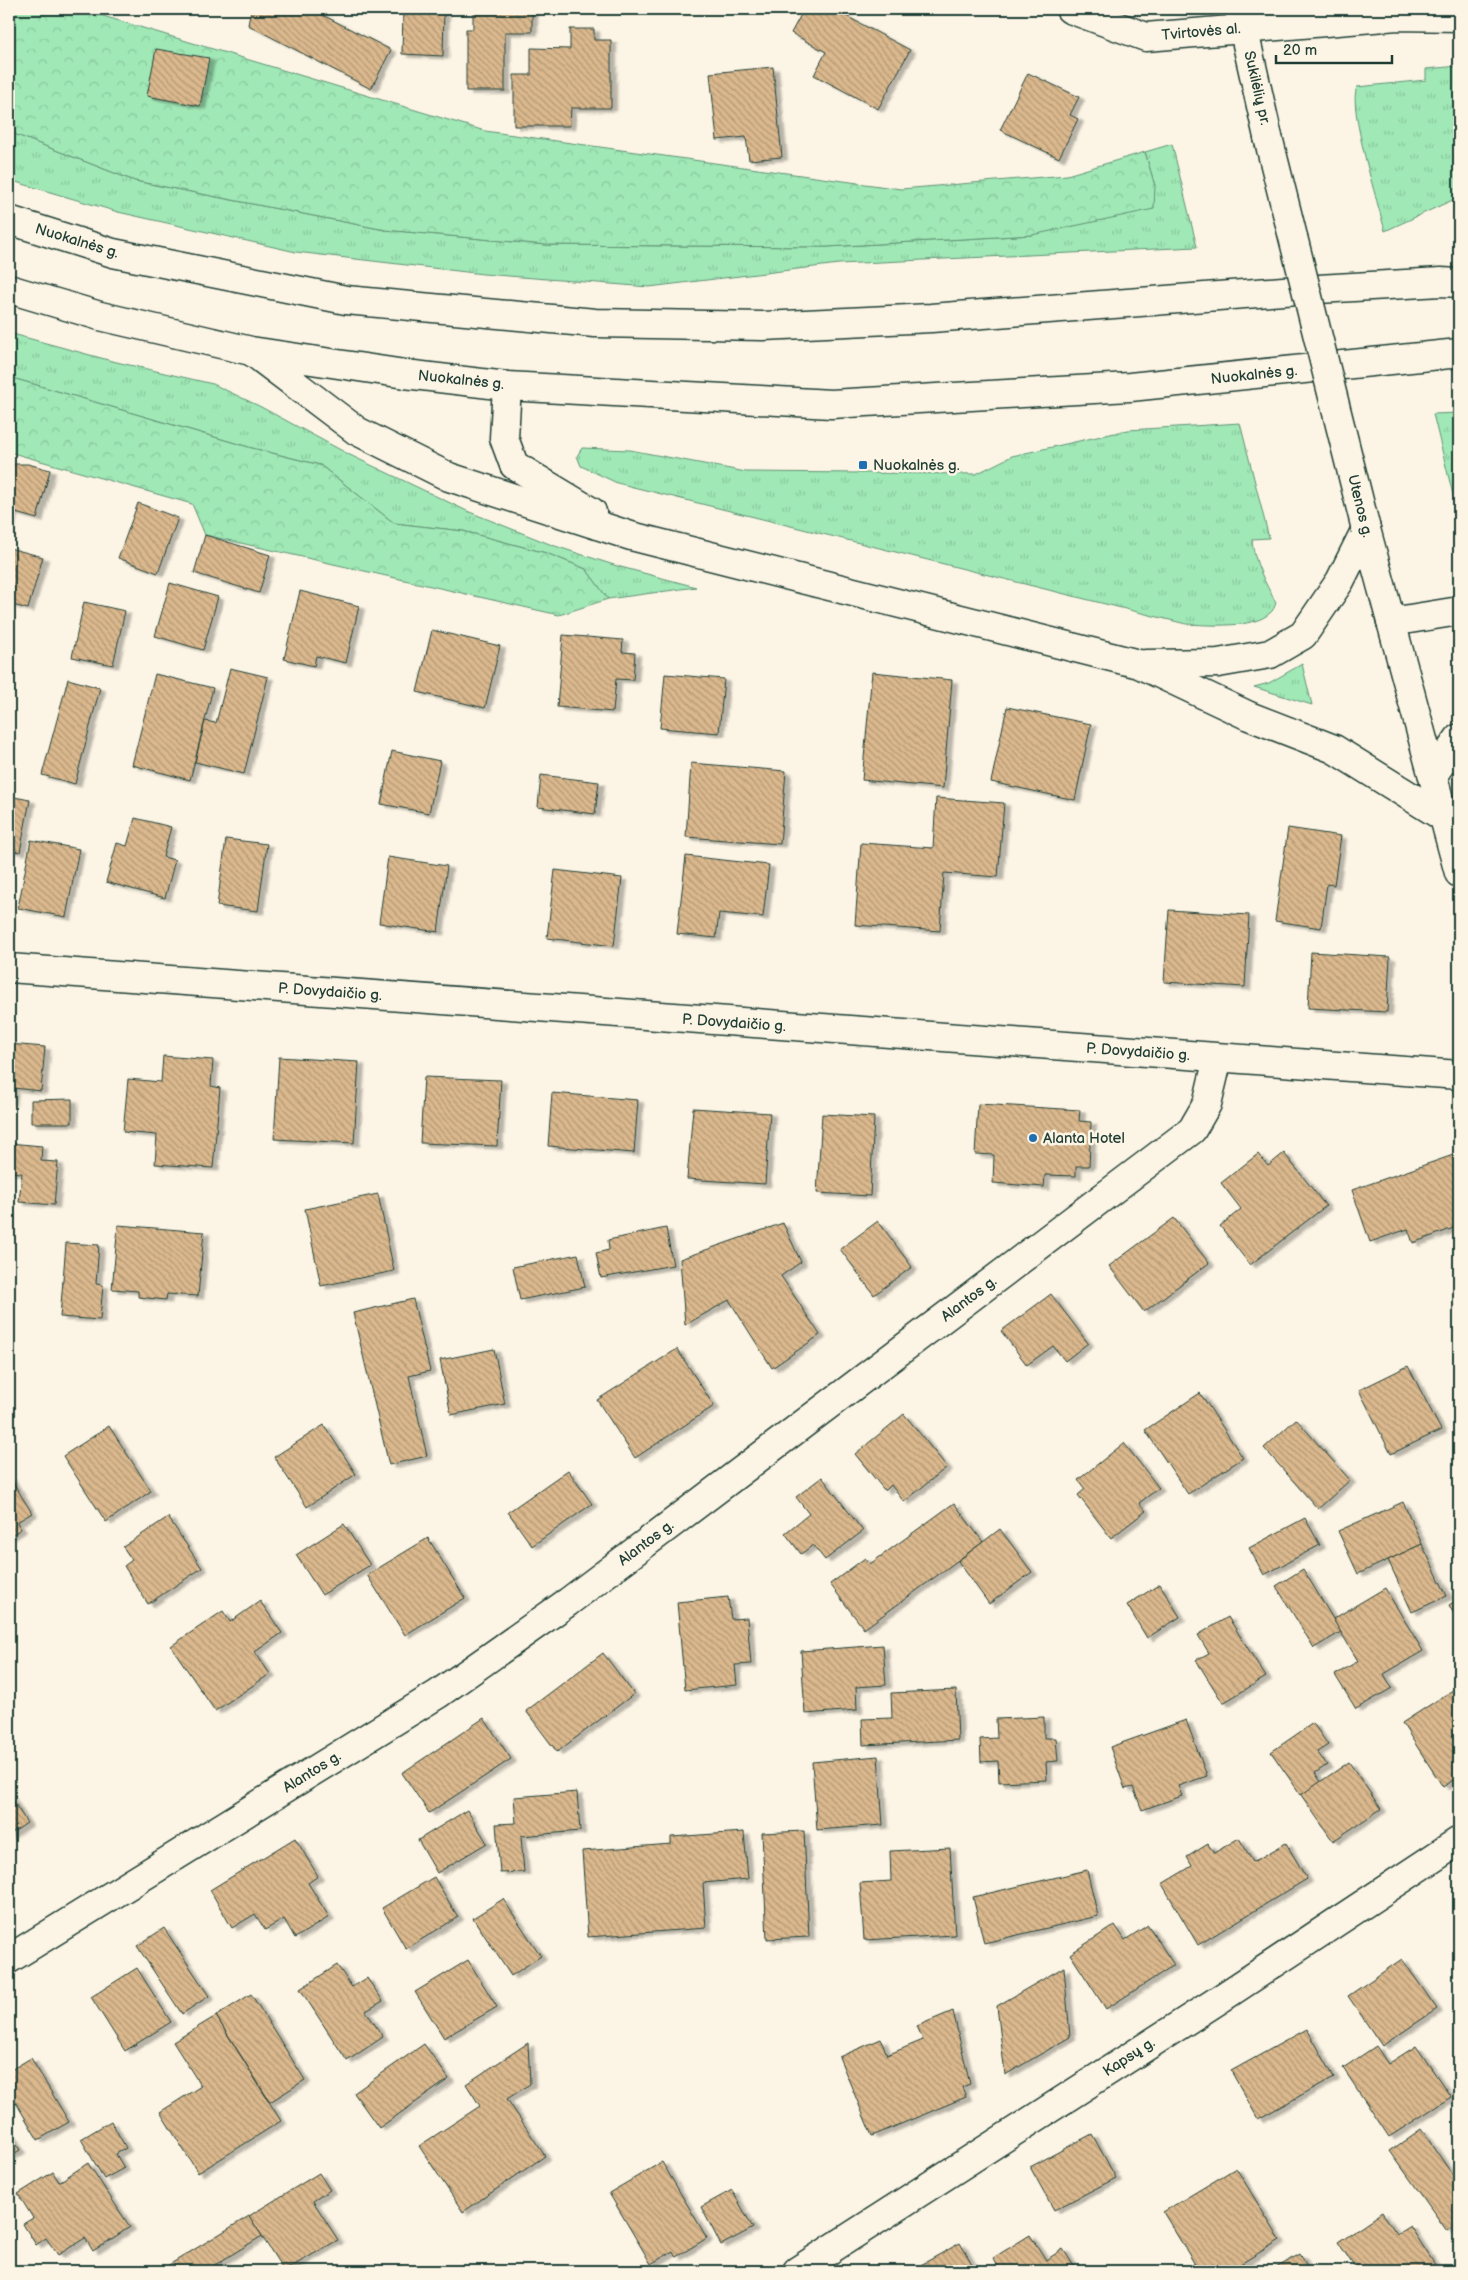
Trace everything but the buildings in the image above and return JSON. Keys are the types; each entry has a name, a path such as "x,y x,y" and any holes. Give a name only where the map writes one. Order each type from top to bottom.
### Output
{"main road":[{"name":"Tvirtovės al.","path":"1070,9 1146,37 1241,19 1388,12 1459,17"},
{"name":"Sukilėlių pr.","path":"1241,19 1268,137"},
{"name":"Utenos g.","path":"1268,137 1366,529 1459,873"},
{"name":"Nuokalnės g.","path":"9,220 114,253 346,300 595,323 763,326 931,318 1293,291 1441,282 1459,283"},
{"name":"Nuokalnės g.","path":"9,289 100,316 251,351 405,374 507,386 831,404 1130,387 1459,353"},
{"path":"251,351 357,431 449,477 632,536 1139,664 1249,716 1334,749 1445,818"},
{"path":"507,386 504,438 514,465 632,536"},
{"path":"1139,664 1218,663 1270,654 1303,635 1340,581 1366,529"},
{"path":"1391,622 1459,611"},
{"path":"1434,775 1459,738"},
{"name":"P. Dovydaičio g.","path":"9,968 1459,1076"},
{"name":"Alantos g.","path":"9,1959 438,1694 568,1602 1192,1130 1207,1104 1218,1058"},
{"name":"Kapsų g.","path":"797,2271 1225,1996 1459,1841"}],"green space":[{"path":"9,9 80,9 485,131 901,189 1067,175 1145,152 1155,186 1154,209 1032,235 827,247 546,245 385,230 135,181 9,132"},
{"path":"1459,66 1459,197 1385,231 1356,114 1355,98 1357,87 1426,80 1426,69"},
{"path":"9,132 135,181 385,230 546,245 827,247 1032,235 1155,186 1145,152 1172,144 1197,247 839,264 649,287 483,274 296,252 118,212 9,180"},
{"path":"9,333 112,361 213,384 261,407 350,455 467,511 552,545 617,566 696,587 608,599 586,569 546,553 463,531 394,523 320,465 252,448 9,377"},
{"path":"9,377 252,448 320,465 394,523 463,531 546,553 586,569 608,599 559,615 205,535 192,504 9,452"},
{"path":"1459,413 1459,519 1433,414"},
{"path":"1240,423 1269,538 1252,539 1253,548 1261,572 1276,603 1271,612 1262,618 1253,622 1230,625 1186,624 617,483 581,466 577,456 582,448 630,450 746,472 976,474 1012,456 1128,430"},
{"path":"1302,664 1312,705 1254,687 1269,683"}],"place":[{"name":"Nuokalnės g.","path":"863,465"},
{"name":"Alanta Hotel","path":"1033,1138"}]}
